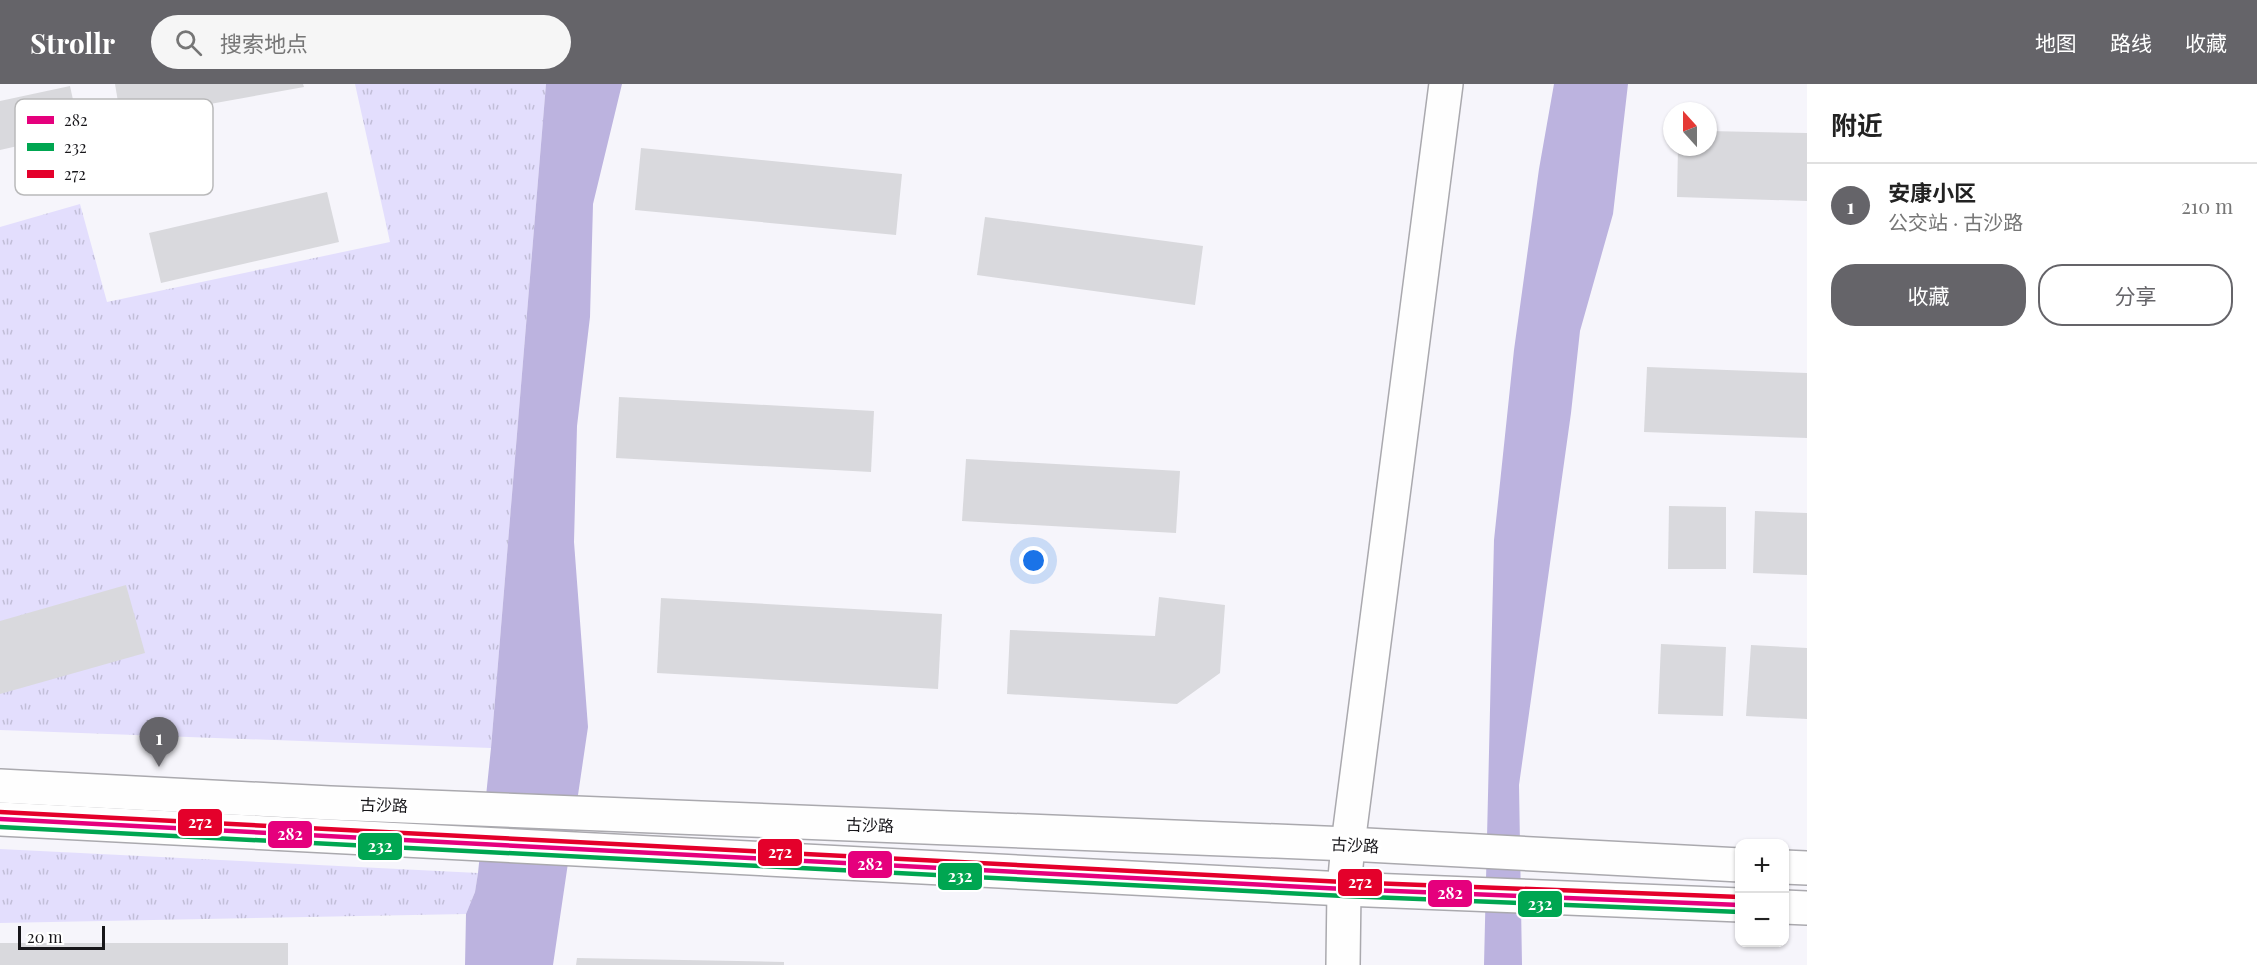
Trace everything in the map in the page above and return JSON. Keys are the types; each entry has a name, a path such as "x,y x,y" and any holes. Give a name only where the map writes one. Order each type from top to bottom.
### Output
{"main road":[{"path":"1343,965 1344,889 1348,844 1446,84"},
{"name":"古沙路","path":"0,786 622,815 1348,844 1735,865"},
{"name":"古沙路","path":"0,819 1344,889 1564,896 1735,905"},
{"path":"1789,867 1807,868"},
{"path":"1789,907 1807,908"}],"green space":[{"path":"355,84 546,84 491,748 0,730 0,227 80,204 107,302 390,242"},
{"path":"0,849 478,873 475,892 466,914 0,923"}],"shaded area":[{"path":"546,84 622,84 593,204 590,317 577,426 574,542 588,727 553,965 465,965 466,914 475,892 478,873 491,748"},
{"path":"1554,84 1628,84 1613,214 1580,331 1571,413 1519,785 1522,965 1484,965 1494,540 1514,350 1539,169"}],"building":[{"path":"115,84 303,84 304,87 213,103 213,99 118,99"},
{"path":"70,86 73,99 15,99 15,147 0,150 0,101"},
{"path":"1717,131 1807,133 1807,201 1677,197 1678,156 1717,156"},
{"path":"641,148 902,174 896,235 635,210"},
{"path":"327,192 339,242 161,283 149,233"},
{"path":"985,217 1203,246 1195,305 977,275"},
{"path":"1647,367 1807,373 1807,438 1644,432"},
{"path":"619,397 874,411 871,472 616,458"},
{"path":"966,459 1180,471 1176,533 962,521"},
{"path":"1669,506 1726,507 1726,569 1668,569"},
{"path":"1755,511 1807,513 1807,575 1753,573"},
{"path":"126,585 145,653 0,694 0,621"},
{"path":"1159,597 1225,605 1220,673 1177,704 1007,694 1010,630 1155,636"},
{"path":"661,598 942,614 938,689 657,673"},
{"path":"1661,644 1726,647 1723,716 1658,714"},
{"path":"1751,645 1807,648 1807,719 1746,716"},
{"path":"0,943 288,943 288,965 0,965"},
{"path":"577,958 784,962 784,965 576,965"}],"transit line":[{"name":"272","path":"0,812 1344,882 1735,897"},
{"name":"282","path":"0,819 1344,889 1735,905"},
{"name":"232","path":"0,827 1344,896 1735,912"}],"place":[{"name":"安康小区","path":"159,767"}]}
